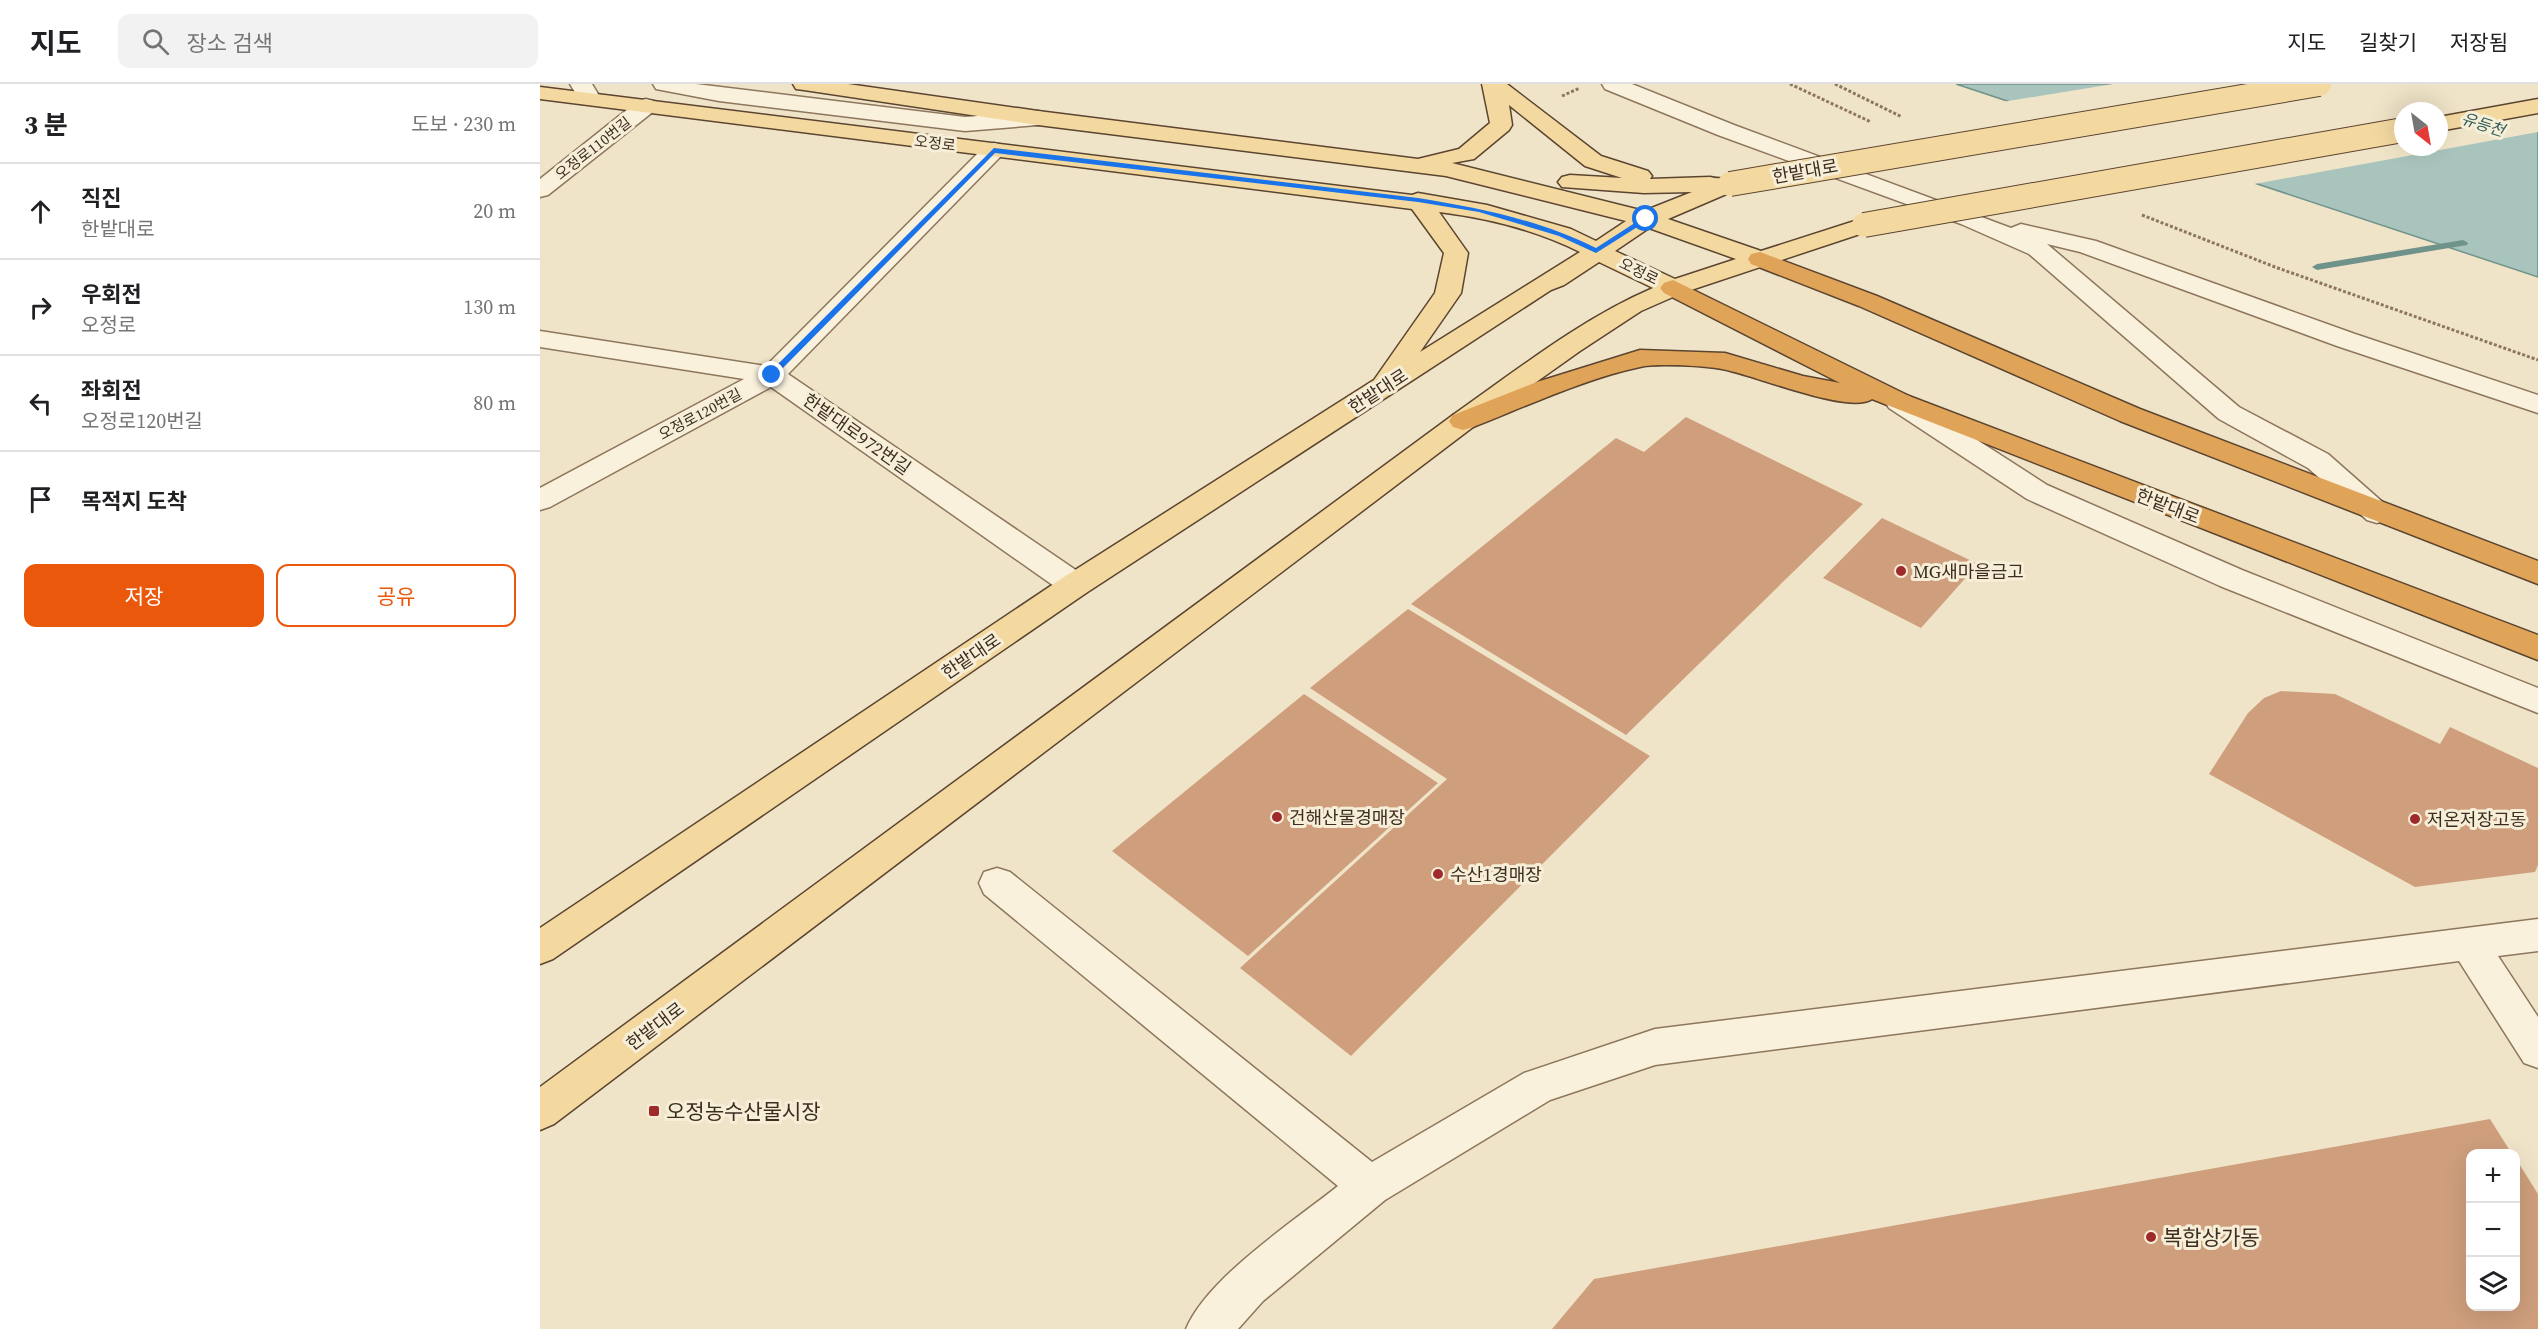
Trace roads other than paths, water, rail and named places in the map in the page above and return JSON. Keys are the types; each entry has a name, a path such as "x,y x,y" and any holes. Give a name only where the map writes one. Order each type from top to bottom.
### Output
{"highway":[{"path":"1760,259 1868,302 2130,415 2377,513 2538,573"},
{"name":"한밭대로","path":"1673,288 1899,402 2538,648"},
{"path":"1463,421 1547,388 1640,357 1725,361 1799,384 1899,402"}],"main road":[{"path":"804,84 1038,118 1446,169 1520,173 1587,185 1730,184"},
{"name":"한밭대로","path":"540,948 1075,585 1646,219 1730,184 2319,84"},
{"path":"1348,157 1430,161 1466,154 1501,125 1494,85"},
{"path":"1494,85 1533,112 1559,136 1593,161 1646,178 1730,184"},
{"name":"오정로","path":"540,93 586,91 646,106 1418,200 1506,216 1562,234 1673,288"},
{"path":"2448,122 2538,106"},
{"name":"한밭대로","path":"540,1111 1463,421 1571,345 1632,306 1673,288 1864,225 2394,132"},
{"path":"1446,169 1646,219 1760,259"},
{"path":"1381,389 1396,362 1448,292 1456,253 1418,200"}],"street":[{"path":"664,84 719,95 965,124 1038,118"},
{"path":"1613,84 1726,130 1969,219 2038,249 2229,413 2318,461 2377,513"},
{"name":"오정로110번길","path":"540,190 646,106"},
{"name":"오정로120번길","path":"540,500 772,375 994,150"},
{"path":"1969,219 2087,246 2346,340 2538,404"},
{"name":"한밭대로972번길","path":"540,339 772,375 1075,585"},
{"path":"1899,402 2037,492 2231,578 2538,700"},
{"path":"998,883 1370,1186"},
{"path":"1208,1329 1248,1286 1370,1186 1538,1086 1655,1047 2538,935"},
{"path":"2468,943 2538,1050"}],"water":[{"name":"유등천","path":"1956,84 2538,84 2538,277"}],"waterway":[{"path":"2317,267 2463,243"}],"place":[{"name":"MG새마을금고","path":"1901,571"},
{"name":"건해산물경매장","path":"1277,817"},
{"name":"저온저장고동","path":"2415,819"},
{"name":"수산1경매장","path":"1438,874"},
{"name":"오정농수산물시장","path":"654,1111"},
{"name":"복합상가동","path":"2151,1237"}]}
